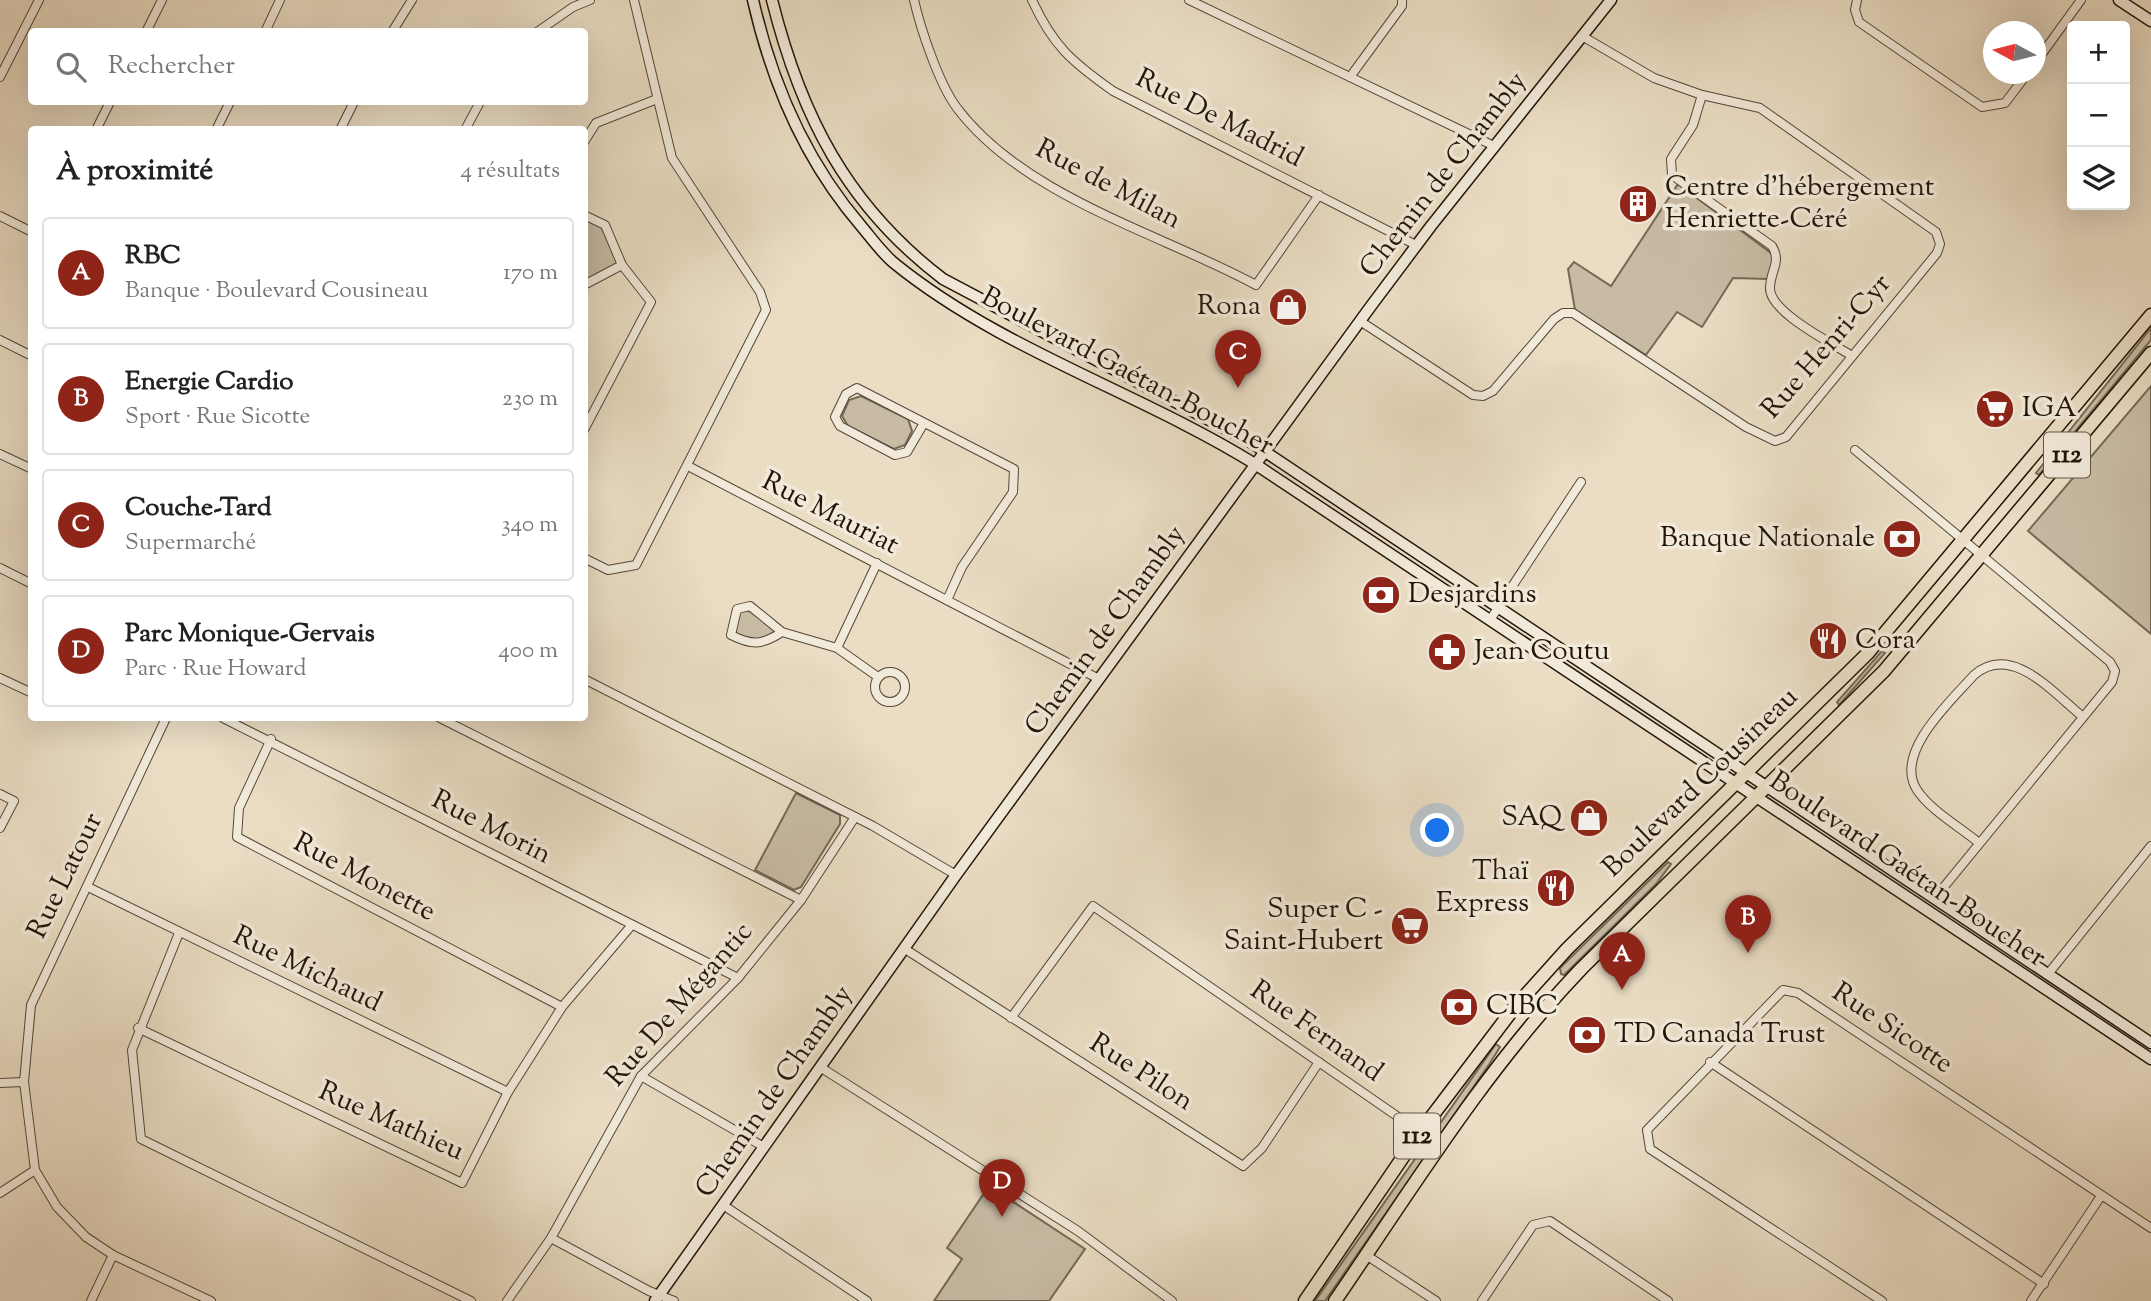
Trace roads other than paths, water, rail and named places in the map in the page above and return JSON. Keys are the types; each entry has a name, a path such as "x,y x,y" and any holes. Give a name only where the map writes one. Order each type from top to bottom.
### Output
{"main road":[{"name":"Boulevard Cousineau","path":"1305,1301 1420,1132 1479,1051 1532,987 1868,653 2151,315"},
{"name":"Boulevard Cousineau","path":"1335,1301 1472,1102 1537,1018 1582,968 1874,682 1982,557 2151,353"}],"street":[{"path":"0,78 39,0"},
{"path":"148,28 162,0"},
{"path":"267,28 280,0"},
{"path":"394,28 412,0"},
{"path":"542,28 572,3 590,0"},
{"path":"588,560 608,570 636,565 765,310 760,292 672,158 634,0"},
{"name":"Boulevard Gaétan-Boucher","path":"753,0 773,75 795,127 847,210 892,261 963,311 1194,427 1255,464 2151,1059"},
{"name":"Boulevard Gaétan-Boucher","path":"772,0 801,96 834,162 862,203 906,251 943,279 1265,451 2151,1043"},
{"name":"Rue de Milan","path":"914,0 922,33 956,107 1006,156 1063,192 1154,239 1222,267 1256,285 1319,195"},
{"name":"Rue De Madrid","path":"1032,0 1045,28 1072,62 1113,91 1416,245"},
{"path":"1189,0 1494,146"},
{"path":"1350,77 1402,6 1402,0"},
{"name":"Chemin de Chambly","path":"657,1298 956,875 1360,321 1416,245 1611,0"},
{"path":"1857,0 1854,10 1859,22 1982,107 2005,103 2019,84"},
{"path":"2046,47 2081,0"},
{"path":"2119,0 2151,21"},
{"name":"Rue Henri-Cyr","path":"1360,321 1473,395 1483,396 1493,391 1554,319 1563,313 1573,313 1746,427 1775,441 1786,437 1937,253 1940,244 1936,232 1760,108 1702,95 1654,78 1582,36"},
{"path":"1702,95 1693,125 1671,159 1672,175 1772,246 1777,255 1777,263 1769,289 1777,307 1852,356"},
{"path":"588,136 596,123 657,99"},
{"path":"98,126 108,105"},
{"path":"218,126 228,105"},
{"path":"342,126 352,105"},
{"path":"467,126 478,105"},
{"path":"0,216 28,230"},
{"path":"588,217 605,225 622,265 651,302 588,416"},
{"path":"588,283 622,265"},
{"path":"0,340 28,354"},
{"path":"924,423 907,452 895,455 840,426 835,417 846,394 857,388 1014,469 1013,492 962,567 947,600"},
{"path":"1854,450 2112,664 2114,679 1934,899"},
{"path":"0,454 28,467"},
{"name":"Rue Mauriat","path":"688,466 1099,678"},
{"path":"1490,621 1581,482"},
{"path":"837,648 877,564"},
{"path":"0,568 28,582"},
{"path":"782,632 764,645 748,643 732,635 737,608 750,606 782,632 837,648 878,677"},
{"path":"1979,844 1916,788 1910,762 1920,741 1977,673 1998,663 2024,670 2082,717"},
{"path":"1568,672 1604,685 1610,681"},
{"path":"0,678 28,691"},
{"path":"588,681 855,817 956,875"},
{"name":"Rue Latour","path":"165,721 31,1005 24,1082 35,1170 57,1207 86,1237 113,1255 211,1301"},
{"name":"Rue Morin","path":"230,721 271,739 631,926 738,978"},
{"path":"446,721 801,900"},
{"name":"Rue Monette","path":"271,739 239,808 237,837 562,1007"},
{"path":"0,794 14,800 0,828"},
{"name":"Rue De Mégantic","path":"507,1301 551,1238 641,1076 738,978 801,900 855,817"},
{"path":"2048,974 2151,846"},
{"name":"Rue Michaud","path":"88,887 508,1092"},
{"name":"Rue Fernand","path":"1012,1018 1093,906 1420,1132"},
{"name":"Rue Mathieu","path":"138,1028 462,1183 508,1092 562,1007 631,926"},
{"path":"179,933 138,1028 132,1050 141,1139 471,1301"},
{"name":"Rue Pilon","path":"905,949 1243,1166 1262,1148 1319,1062"},
{"name":"Rue Sicotte","path":"1882,1301 1650,1149 1647,1130 1710,1062 1783,990 1798,993 2151,1228"},
{"path":"1710,1062 2044,1284"},
{"path":"820,1067 1078,1231 1172,1301"},
{"path":"641,1076 764,1147"},
{"path":"0,1083 24,1082"},
{"path":"0,1193 35,1170"},
{"path":"2031,1301 2101,1196"},
{"path":"723,1205 867,1301"},
{"path":"1482,1301 1533,1226 1550,1221 1668,1301"},
{"path":"551,1238 657,1298 674,1301"},
{"path":"91,1301 113,1255"},
{"path":"1366,1255 1436,1301"}],"place":[{"name":"Centre d'hébergement Henriette-Céré","path":"1638,204"},
{"name":"Rona","path":"1288,307"},
{"name":"Couche-Tard","path":"1238,388"},
{"name":"IGA","path":"1995,409"},
{"name":"Banque Nationale","path":"1902,539"},
{"name":"Desjardins","path":"1381,595"},
{"name":"Cora","path":"1828,641"},
{"name":"Jean Coutu","path":"1447,652"},
{"name":"SAQ","path":"1589,818"},
{"name":"Thaï Express","path":"1556,888"},
{"name":"Super C - Saint-Hubert","path":"1410,926"},
{"name":"Energie Cardio","path":"1748,953"},
{"name":"RBC","path":"1622,990"},
{"name":"CIBC","path":"1459,1007"},
{"name":"TD Canada Trust","path":"1587,1035"},
{"name":"Parc Monique-Gervais","path":"1002,1217"}]}
